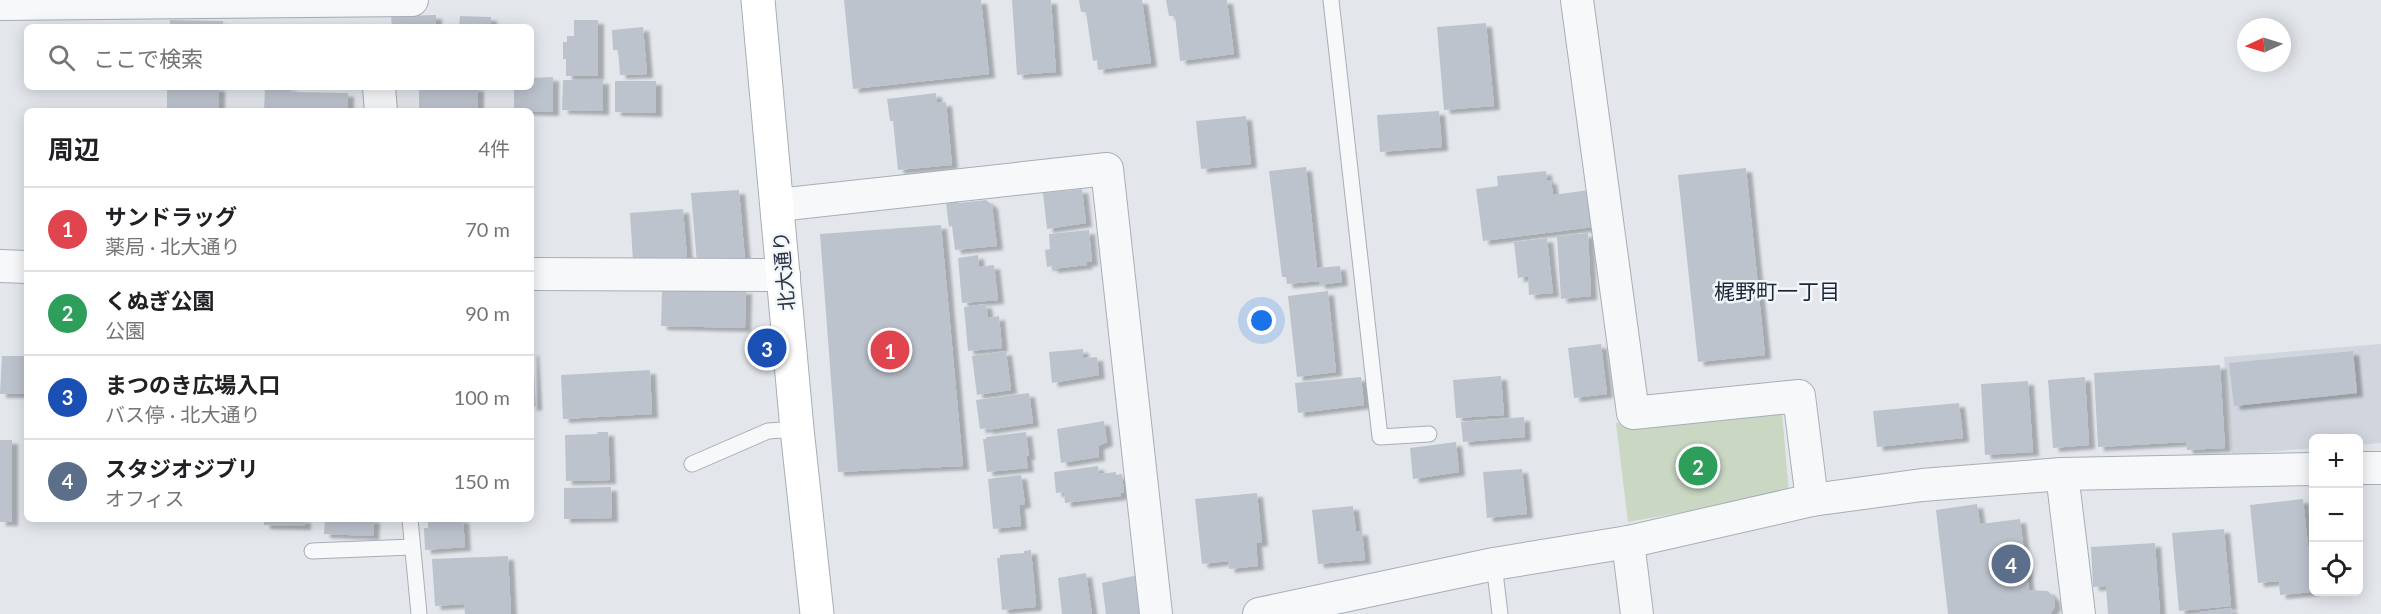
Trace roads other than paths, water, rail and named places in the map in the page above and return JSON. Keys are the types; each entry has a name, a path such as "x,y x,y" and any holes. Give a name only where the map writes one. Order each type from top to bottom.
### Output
{"street":[{"path":"0,4 270,2 374,14 412,0"},
{"name":"北大通り","path":"758,0 797,429 817,614"},
{"path":"1577,0 1633,413 1799,396 1812,500"},
{"path":"379,90 381,108"},
{"path":"778,205 1107,169 1156,614"},
{"path":"0,266 24,267"},
{"path":"534,274 784,275"},
{"path":"2363,468 2381,468"},
{"path":"1259,614 1494,564 1628,542 1812,500 1922,485 2062,474 2309,469"},
{"path":"2062,474 2079,614"},
{"path":"1628,542 1637,614"}],"lane":[{"path":"1331,0 1380,437 1429,434"},
{"path":"692,464 768,431 797,429"},
{"path":"410,522 419,614"},
{"path":"312,551 412,547"},
{"path":"1494,564 1500,614"}],"place":[{"name":"まつのき広場入口","path":"767,348"},
{"name":"サンドラッグ","path":"890,350"},
{"name":"くぬぎ公園","path":"1698,466"},
{"name":"スタジオジブリ","path":"2011,564"}],"district":[{"name":"梶野町一丁目","path":"1777,292"}]}
